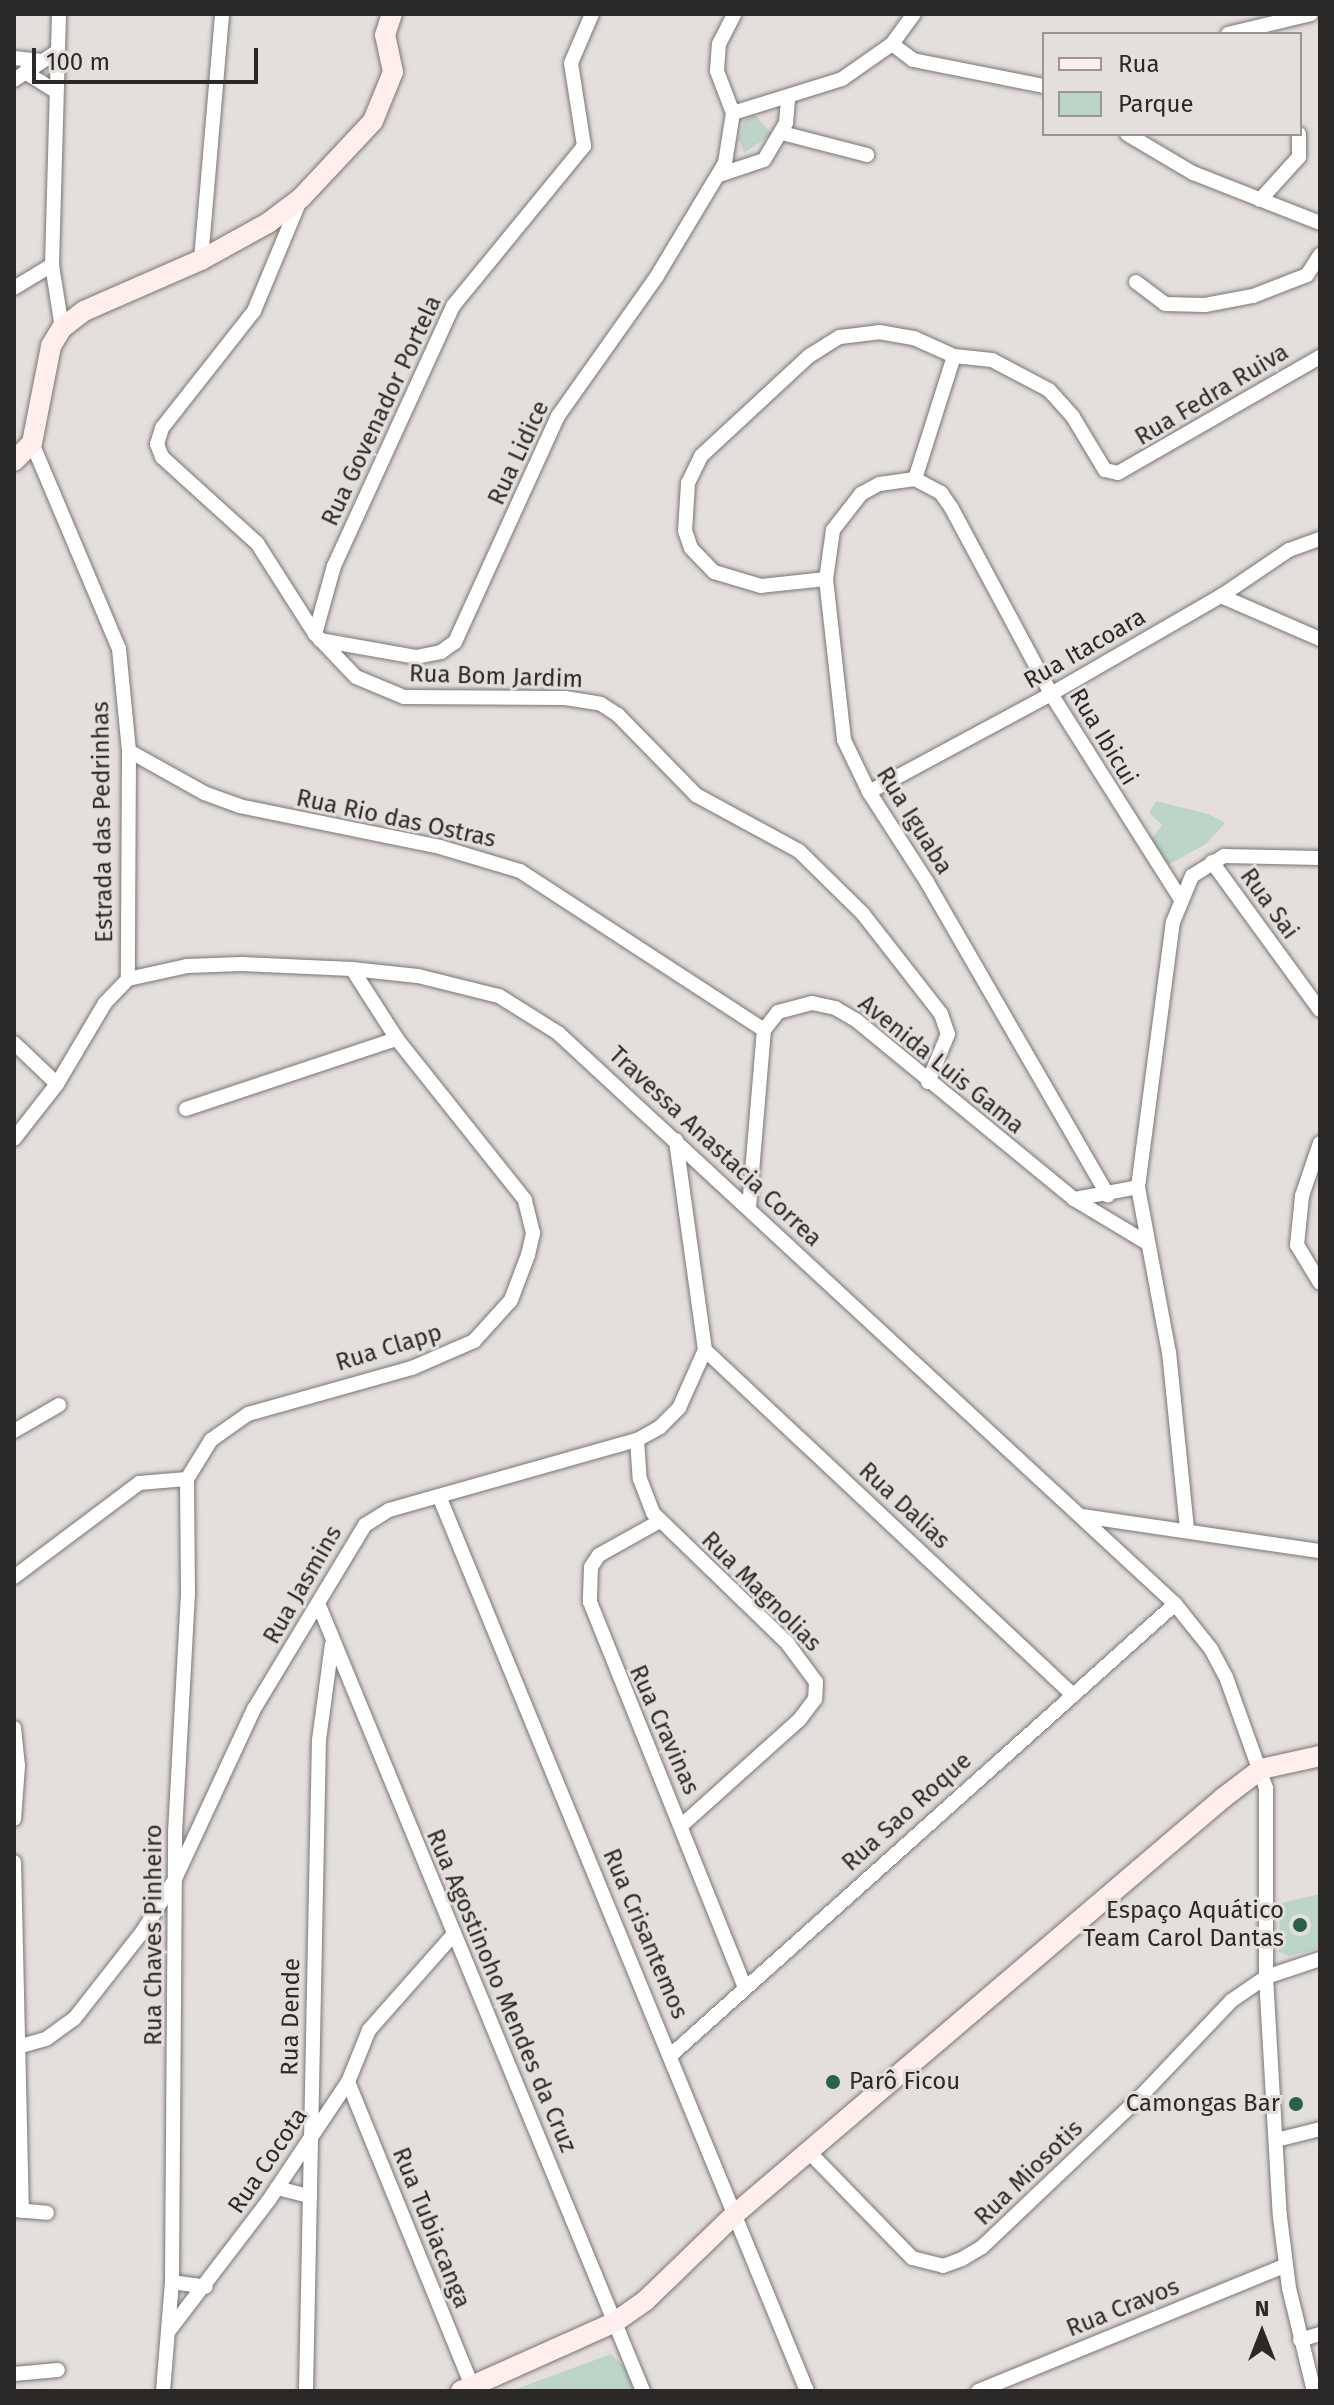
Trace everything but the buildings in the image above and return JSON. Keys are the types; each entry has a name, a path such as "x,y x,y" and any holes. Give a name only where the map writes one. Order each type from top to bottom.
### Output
{"street":[{"path":"59,14 52,265 62,328"},
{"path":"201,260 222,14"},
{"path":"14,461 32,443 51,346 62,328 84,311 201,260 301,198 373,121 393,72 384,14"},
{"path":"385,35 392,14"},
{"name":"Rua Govenador Portela","path":"318,637 334,566 447,316 468,283 584,146 571,63 592,14"},
{"path":"734,14 719,44 717,71 734,119 842,79 892,44 914,14"},
{"path":"1265,30 1311,14"},
{"path":"892,44 913,60 1042,86"},
{"path":"20,76 58,51"},
{"path":"14,58 42,61"},
{"path":"20,76 56,91"},
{"path":"719,175 764,160 782,133 788,98"},
{"name":"Rua Lidice","path":"318,637 416,657 441,652 455,642 558,416 719,175 734,119"},
{"path":"782,133 867,155"},
{"path":"1130,136 1193,173 1320,223"},
{"path":"1260,200 1299,157 1299,136"},
{"name":"Rua Bom Jardim","path":"301,198 254,311 162,428 157,444 172,468 257,543 318,637 356,677 404,697 565,698 601,704 618,715 696,795 799,851 863,914 947,1025 944,1052 928,1082"},
{"path":"1136,282 1165,304 1205,305 1253,296 1307,275 1320,255"},
{"path":"14,288 52,265"},
{"path":"826,579 761,586 714,572 691,548 685,531 688,483 701,456 809,356 840,337 903,336 954,356 915,479"},
{"name":"Rua Fedra Ruiva","path":"954,356 992,360 1049,390 1073,417 1105,470 1126,472 1320,357"},
{"name":"Estrada das Pedrinhas","path":"32,443 75,556 114,631 129,751 128,979"},
{"name":"Rua Iguaba","path":"915,479 879,484 845,509 833,530 826,579 844,740 869,792 927,882 1108,1196"},
{"name":"Rua Ibicui","path":"915,479 941,493 952,509 1051,694 1180,898"},
{"name":"Rua Itacoara","path":"869,792 1051,694 1221,596 1289,550 1320,539"},
{"path":"1221,596 1320,639"},
{"name":"Rua Rio das Ostras","path":"129,751 204,793 239,806 440,847 520,871 764,1030"},
{"path":"1187,1529 1169,1353 1144,1241 1138,1187 1152,1059 1180,898 1192,876 1212,862 1237,853 1320,858"},
{"name":"Rua Sai","path":"1212,862 1320,1010"},
{"name":"Travessa Anastacia Correa","path":"128,979 187,966 352,969 432,978 499,996 558,1033 1175,1604 1211,1649 1261,1769 1269,1804 1266,1977 1285,2266 1314,2391"},
{"name":"Rua Clapp","path":"187,1479 211,1440 235,1421 449,1356 493,1326 511,1300 533,1233 525,1200 397,1039 352,969"},
{"path":"14,1139 57,1084 100,1010 128,979"},
{"name":"Avenida Luis Gama","path":"764,1030 791,1006 835,1008 1074,1199 1144,1241"},
{"path":"749,1208 764,1030"},
{"path":"186,1109 397,1039"},
{"path":"14,1043 57,1084"},
{"path":"676,1140 705,1350"},
{"path":"1320,1143 1302,1196 1297,1245 1320,1283"},
{"path":"1074,1199 1108,1196 1138,1187"},
{"name":"Rua Jasmins","path":"17,2048 74,2019 119,1964 175,1879 254,1709 320,1608 348,1547 365,1525 389,1510 637,1440 660,1427 679,1408 705,1350"},
{"name":"Rua Dalias","path":"705,1350 1072,1694"},
{"path":"14,1431 59,1405"},
{"name":"Rua Magnolias","path":"637,1440 640,1479 660,1521 788,1644 816,1682 815,1699 799,1720 682,1825"},
{"path":"14,1577 139,1483 187,1479"},
{"name":"Rua Chaves Pinheiro","path":"163,2391 172,2282 175,1879 188,1595 187,1479"},
{"name":"Rua Crisantemos","path":"439,1496 807,2391"},
{"path":"1082,1516 1187,1529 1320,1551"},
{"name":"Rua Cravinas","path":"660,1521 599,1555 591,1567 589,1592 611,1663 682,1825 745,1987"},
{"name":"Rua Sao Roque","path":"671,2055 1175,1604"},
{"name":"Rua Agostinoho Mendes da Cruz","path":"320,1608 332,1644 643,2391"},
{"name":"Rua Dende","path":"306,2391 319,1740 332,1644"},
{"path":"14,1728 18,1766 14,1819"},
{"path":"469,2389 615,2322 734,2215 1261,1769 1320,1756"},
{"path":"14,1862 18,2210 47,2213"},
{"name":"Rua Cocota","path":"168,2332 206,2287 348,2082 369,2030 453,1935"},
{"name":"Rua Miosotis","path":"810,2153 912,2258 943,2266 962,2259 982,2247 1141,2096 1231,2001 1266,1977 1320,1959"},
{"name":"Rua Tubiacanga","path":"348,2082 469,2389"},
{"path":"1276,2140 1320,2129"},
{"path":"277,2188 310,2196"},
{"name":"Rua Cravos","path":"978,2391 1285,2266"},
{"path":"172,2282 206,2287"},
{"path":"1300,2340 1320,2334"},
{"path":"14,2374 58,2370"}],"green space":[{"path":"755,115 772,134 744,153 739,138 744,121"},
{"path":"1156,801 1208,814 1225,823 1206,844 1168,865 1149,842 1162,825 1149,813"},
{"name":"Espaço Aquático Team Carol Dantas","path":"1320,1894 1320,1948 1289,1956 1279,1952 1280,1903"},
{"path":"611,2354 625,2367 634,2391 511,2391"}],"place":[{"name":"Espaço Aquático Team Carol Dantas","path":"1300,1925"},
{"name":"Parô Ficou","path":"833,2082"},
{"name":"Camongas Bar","path":"1296,2104"}]}
